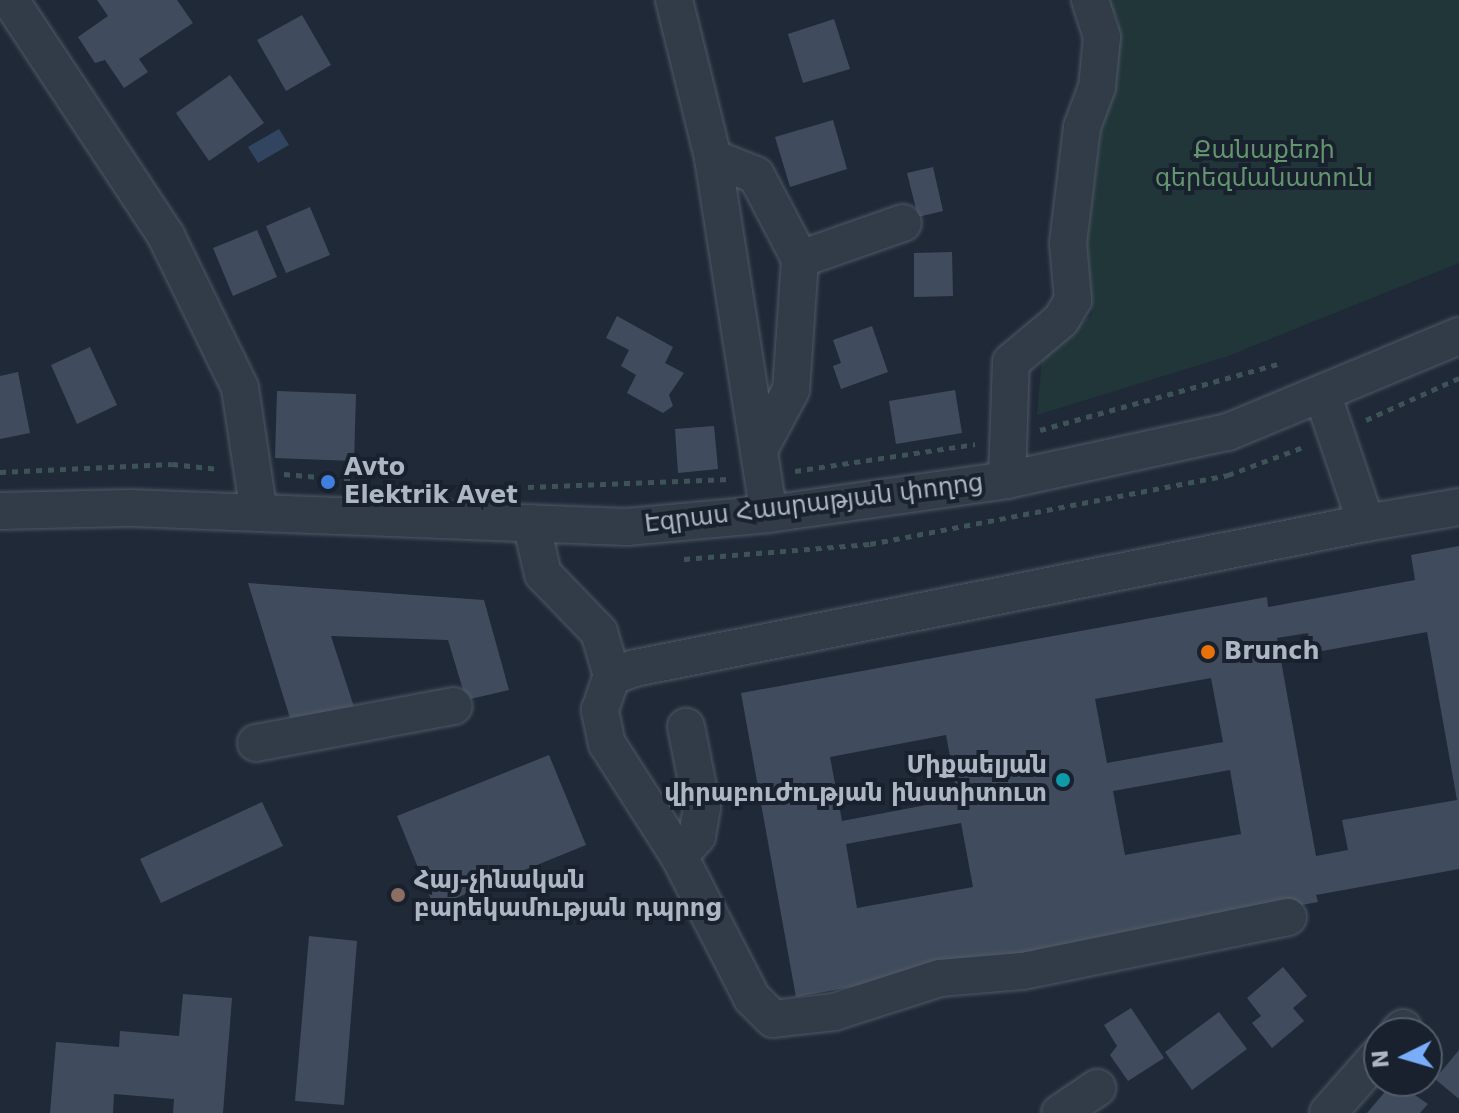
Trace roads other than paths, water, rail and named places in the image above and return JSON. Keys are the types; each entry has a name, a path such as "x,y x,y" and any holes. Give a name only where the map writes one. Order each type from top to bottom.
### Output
{"street":[{"path":"10,0 166,236 240,388 259,513"},
{"path":"674,0 713,158 769,514"},
{"path":"1007,480 1014,355 1061,320 1073,300 1068,243 1082,127 1097,87 1102,37 1090,0"},
{"path":"713,158 756,175 800,259 791,390 763,461"},
{"path":"800,259 903,223"},
{"name":"Էզրաս Հասրաթյան փողոց","path":"0,524 136,520 532,529 627,527 769,514 1007,480 1328,411 1459,336"},
{"name":"Էզրաս Հասրաթյան փողոց","path":"0,511 130,508 259,513 532,529 629,541 1009,494 1234,444 1328,411 1459,350"},
{"path":"1328,411 1366,523"},
{"path":"612,676 650,664 1459,507"},
{"path":"532,529 543,574 599,632 612,676 600,710 604,736 679,856 752,998 773,1019 834,1012 940,978 1022,971 1288,917"},
{"path":"256,743 454,706"},
{"path":"679,856 697,836 702,807 686,727"},
{"path":"1328,1113 1363,1073"},
{"path":"1060,1113 1097,1088"}],"water":[{"path":"279,129 289,145 258,163 248,147"}],"place":[{"name":"Avto Elektrik Avet","path":"328,482"},
{"name":"Brunch","path":"1208,652"},
{"name":"Միքաելյան վիրաբուժության ինստիտուտ","path":"1063,780"},
{"name":"Հայ-չինական բարեկամության դպրոց","path":"398,895"}],"park label":[{"name":"Քանաքեռի գերեզմանատուն","path":"1264,165"}]}
